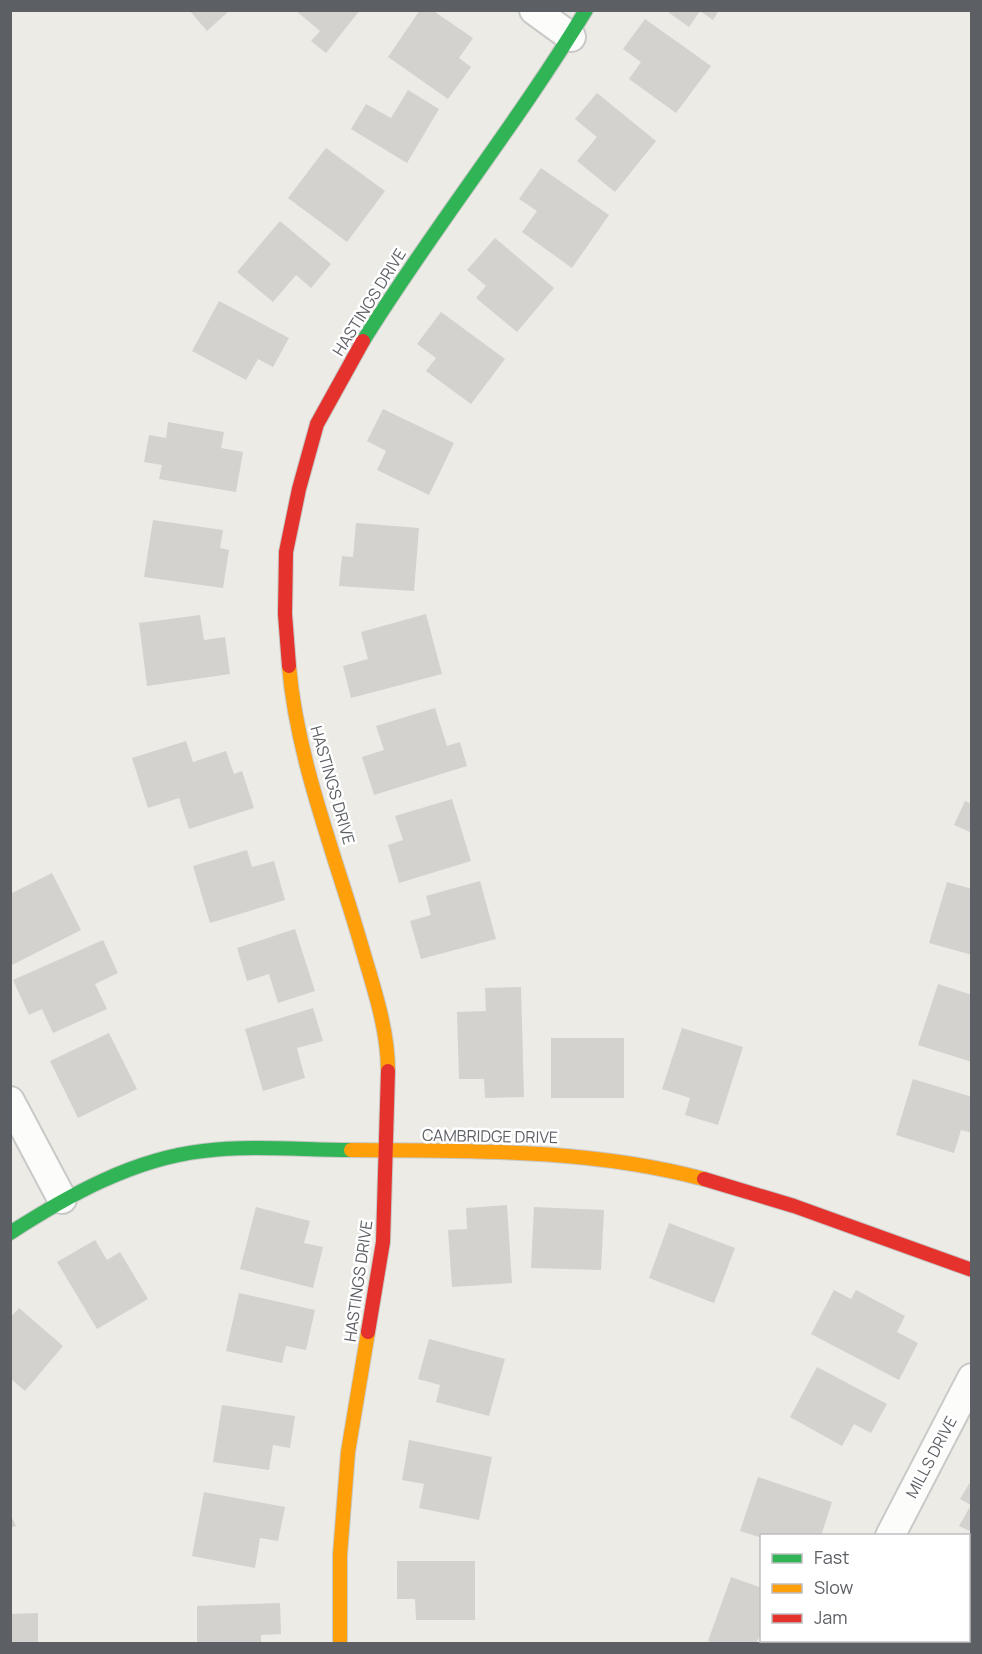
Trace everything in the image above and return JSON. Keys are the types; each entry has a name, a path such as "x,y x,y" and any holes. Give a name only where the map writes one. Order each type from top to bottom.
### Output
{"street":[{"path":"534,10 571,37"},
{"name":"HASTINGS DRIVE","path":"340,1644 340,1555 348,1452 383,1242 388,1067 378,1002 313,781 292,696 285,614 286,552 298,489 318,424 358,348 403,276 571,37 586,10"},
{"path":"10,1101 62,1199"},
{"name":"CAMBRIDGE DRIVE","path":"10,1233 62,1199 121,1171 189,1153 253,1150 542,1152 632,1162 687,1174 760,1196 972,1270"},
{"name":"MILLS DRIVE","path":"891,1534 972,1378"}],"building":[{"path":"189,10 230,10 207,31"},
{"path":"295,10 360,10 326,53 311,41 320,31"},
{"path":"420,10 432,10 473,38 459,58 471,67 448,99 388,57"},
{"path":"665,10 719,10 713,20 700,11 689,27"},
{"path":"645,19 711,66 676,113 629,79 641,62 623,49"},
{"path":"408,90 439,109 407,163 351,129 366,104 391,118"},
{"path":"597,93 656,141 615,192 577,161 597,137 575,119"},
{"path":"326,148 385,191 347,242 288,198"},
{"path":"541,168 609,215 572,268 522,232 537,211 519,199"},
{"path":"280,221 331,264 311,288 296,275 273,302 237,272"},
{"path":"495,238 554,288 517,332 476,298 486,286 467,270"},
{"path":"219,301 289,338 273,367 258,359 246,380 192,351"},
{"path":"441,312 505,359 471,404 426,371 436,358 417,344"},
{"path":"383,409 454,443 429,495 377,470 386,451 367,441"},
{"path":"168,422 224,432 221,448 243,452 236,492 159,479 162,465 144,462 149,435 166,438"},
{"path":"153,520 223,530 220,548 229,550 223,588 144,577"},
{"path":"356,523 419,528 414,591 339,586 342,556 353,557"},
{"path":"426,614 442,674 351,698 343,666 368,659 361,632"},
{"path":"200,615 204,640 225,637 230,674 147,686 139,623"},
{"path":"435,708 447,746 460,742 467,766 374,795 362,757 384,750 376,726"},
{"path":"186,741 193,762 226,751 234,774 242,771 254,808 189,829 179,798 148,808 132,758"},
{"path":"452,799 471,861 399,883 388,845 403,840 395,816"},
{"path":"965,801 972,804 972,833 954,825"},
{"path":"247,850 252,867 274,861 285,900 210,923 193,866"},
{"path":"52,873 81,930 10,966 10,894"},
{"path":"480,881 496,939 421,959 410,921 431,915 426,896"},
{"path":"947,882 972,889 972,955 929,943"},
{"path":"295,929 315,991 278,1003 269,974 247,981 237,948"},
{"path":"103,940 118,973 95,984 107,1009 53,1033 42,1009 29,1015 13,980"},
{"path":"938,984 972,995 972,1062 918,1045"},
{"path":"521,987 524,1097 485,1098 484,1079 459,1079 457,1012 486,1011 485,988"},
{"path":"313,1008 323,1041 297,1048 305,1078 263,1091 245,1029"},
{"path":"682,1028 743,1047 718,1125 685,1115 690,1098 662,1089"},
{"path":"109,1033 137,1089 78,1118 50,1061"},
{"path":"551,1038 624,1038 624,1098 551,1098"},
{"path":"913,1079 972,1097 972,1133 961,1130 954,1153 896,1135"},
{"path":"507,1205 512,1283 452,1287 448,1230 467,1229 466,1208"},
{"path":"256,1207 310,1221 304,1243 323,1247 313,1288 240,1269"},
{"path":"534,1207 604,1210 601,1270 531,1268"},
{"path":"669,1223 735,1248 714,1303 649,1278"},
{"path":"95,1240 107,1260 120,1252 148,1299 97,1329 57,1262"},
{"path":"834,1290 851,1299 856,1290 905,1316 897,1332 918,1343 899,1380 811,1334"},
{"path":"239,1293 315,1310 306,1350 286,1346 282,1363 226,1351"},
{"path":"19,1308 63,1346 25,1391 10,1378 10,1318"},
{"path":"429,1339 505,1359 489,1416 436,1402 440,1385 418,1379"},
{"path":"817,1367 887,1404 871,1433 854,1424 842,1446 790,1417"},
{"path":"222,1405 295,1416 290,1448 273,1445 269,1470 213,1462"},
{"path":"409,1440 492,1457 479,1520 419,1508 424,1484 402,1480"},
{"path":"758,1477 832,1502 822,1534 760,1534 760,1537 740,1531"},
{"path":"972,1479 972,1532 959,1526 971,1505 960,1499"},
{"path":"204,1492 285,1507 278,1541 260,1538 255,1568 192,1556"},
{"path":"10,1514 16,1526 10,1528"},
{"path":"397,1561 475,1561 475,1620 416,1620 415,1599 397,1599"},
{"path":"731,1577 760,1587 760,1635 756,1644 716,1644 708,1641"},
{"path":"280,1603 281,1634 261,1635 261,1644 197,1644 197,1606"},
{"path":"38,1613 38,1644 10,1644 10,1614"},
{"path":"901,1642 960,1642 960,1644 901,1644"}],"traffic: fast":[{"path":"363,341 532,94 586,10"},
{"path":"10,1233 55,1205 102,1181 127,1170 177,1155 240,1148 351,1150"}],"traffic: slow":[{"path":"289,666 293,701 308,770 378,1005 385,1038 388,1071"},
{"path":"351,1150 484,1151 573,1156 661,1169 704,1179"},
{"path":"340,1644 340,1555 348,1452 368,1332"}],"traffic: jam":[{"path":"289,666 285,614 286,552 299,489 317,424 363,341"},
{"path":"368,1332 383,1242 388,1071"},
{"path":"704,1179 794,1206 972,1270"}]}
